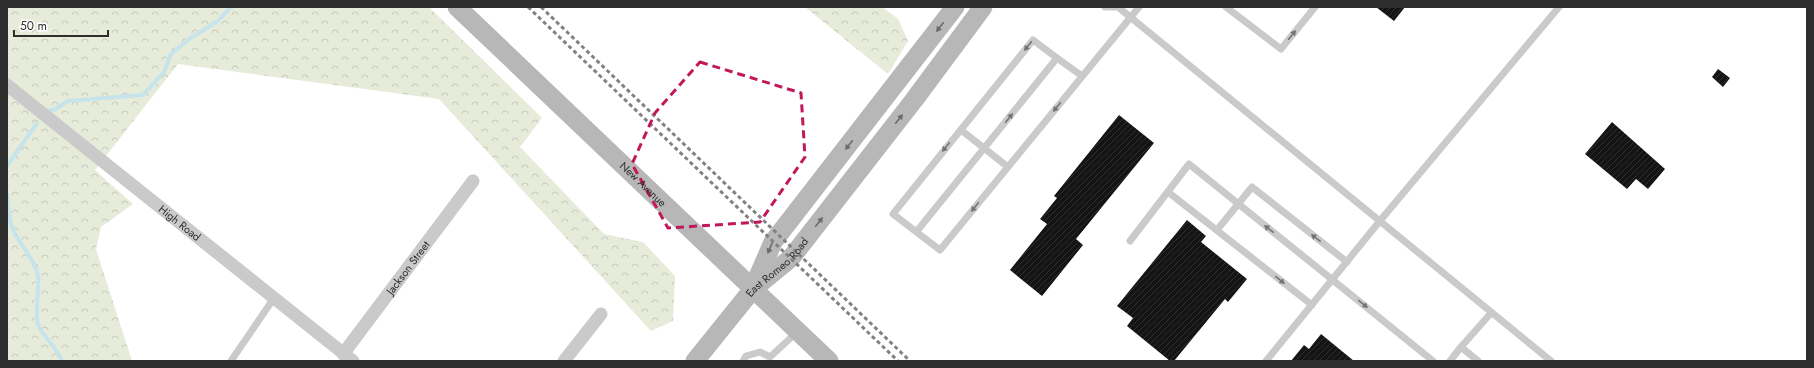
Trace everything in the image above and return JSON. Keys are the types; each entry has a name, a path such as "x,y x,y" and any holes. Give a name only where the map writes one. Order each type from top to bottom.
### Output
{"main road":[{"name":"New Avenue","path":"457,7 829,361"},
{"name":"East Romeo Road","path":"753,289 773,242 955,7"},
{"name":"East Romeo Road","path":"753,289 791,258 914,100 983,7"},
{"path":"695,361 753,289"}],"street":[{"name":"High Road","path":"7,85 348,357"},
{"name":"Jackson Street","path":"348,357 473,181"},
{"path":"564,361 601,314"}],"lane":[{"path":"1105,7 1118,7 1379,222 1551,361"},
{"path":"1082,76 1032,40 893,214 940,250 1139,7"},
{"path":"1226,7 1282,49 1315,7"},
{"path":"1266,361 1379,222 1559,7"},
{"path":"917,231 1057,58"},
{"path":"961,130 1008,167"},
{"path":"1130,241 1189,164 1433,361"},
{"path":"1217,230 1252,187 1347,262"},
{"path":"1168,192 1312,306"},
{"path":"231,361 274,298"},
{"path":"1450,361 1491,312"},
{"path":"743,361 746,356 760,352 772,359 798,332"},
{"path":"1461,347 1478,361"}],"highlighted area":[{"path":"700,62 801,93 805,157 760,222 668,228 632,164 655,113"}],"green space":[{"path":"7,7 429,7 542,118 520,147 604,234 643,242 675,276 673,321 651,331 439,99 178,64 95,170 133,204 101,227 96,249 132,361 7,361"},
{"path":"805,7 882,7 898,19 908,41 888,74"}],"building":[{"path":"1376,7 1405,7 1394,21"},
{"path":"1718,69 1730,78 1723,87 1712,77"},
{"path":"1119,115 1154,143 1076,239 1083,245 1042,296 1010,270 1047,224 1040,219 1057,198 1054,196"},
{"path":"1612,122 1665,169 1648,189 1636,179 1627,189 1585,154"},
{"path":"1187,220 1206,236 1201,242 1247,279 1228,302 1225,299 1174,361 1170,361 1127,326 1133,318 1117,306"},
{"path":"1321,334 1354,361 1291,361 1304,345 1309,349"}],"waterway":[{"path":"46,111 54,110 68,101 143,95 164,72 171,54 192,37 218,21 231,7"},
{"path":"7,166 37,123"},
{"path":"7,194 12,227 34,263 38,276 38,325 57,351 62,361"}],"railway":[{"path":"528,7 898,361"},
{"path":"541,7 910,361"}]}
